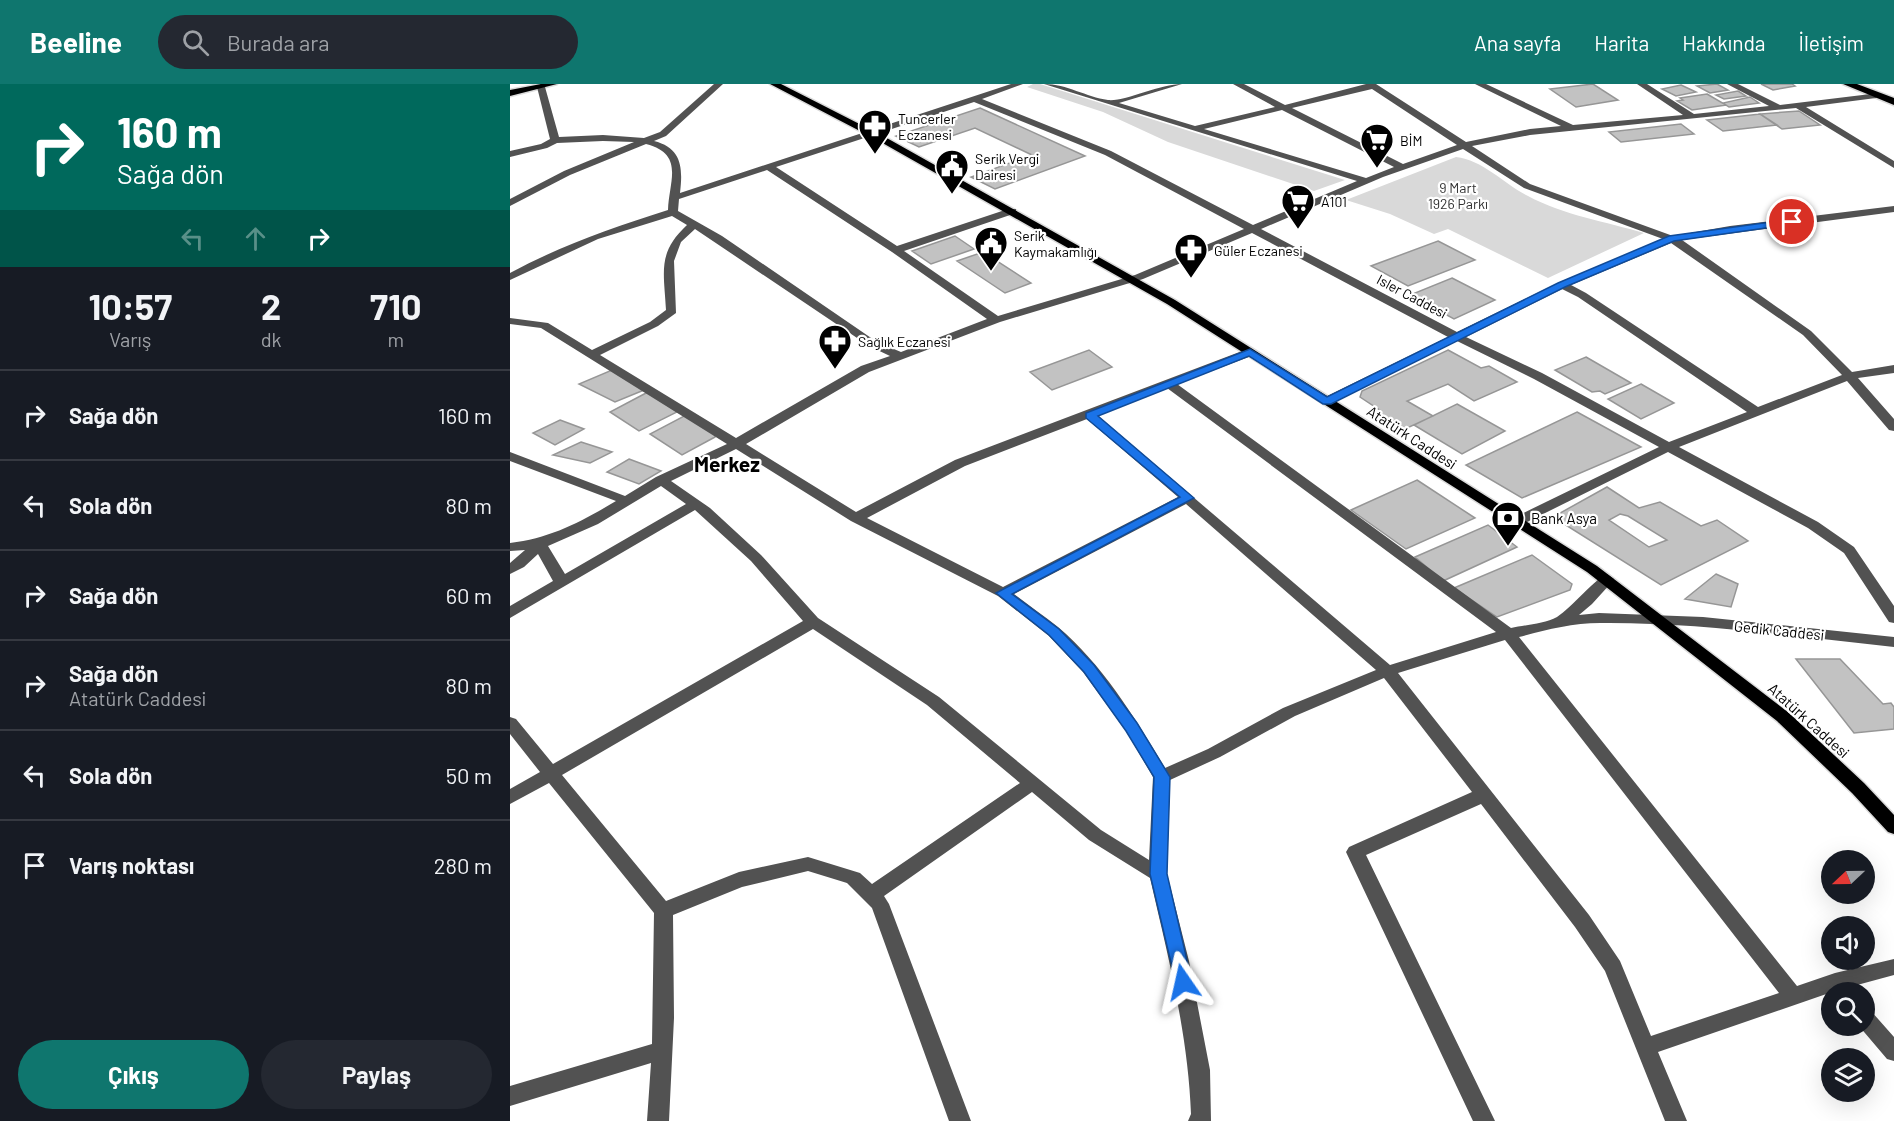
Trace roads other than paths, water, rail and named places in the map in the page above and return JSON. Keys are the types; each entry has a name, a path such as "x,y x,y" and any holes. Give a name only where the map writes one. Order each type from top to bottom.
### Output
{"highway":[{"path":"1848,84 1894,92"},
{"path":"1875,90 1894,102"}],"main road":[{"path":"510,93 553,84"},
{"name":"Atatürk Caddesi","path":"774,84 871,134 1131,279 1250,352 1606,579 1783,717 1851,780 1894,827"}],"street":[{"path":"510,203 577,169 663,134 719,84"},
{"path":"673,198 1019,84"},
{"path":"1048,84 1367,181"},
{"path":"1109,103 1178,84"},
{"path":"1237,84 1334,135 1402,167"},
{"path":"1479,84 1573,129"},
{"path":"1641,84 1693,117"},
{"path":"1731,84 1779,108"},
{"path":"1193,128 1372,85 1527,186 1672,238 1694,252 1767,307 1807,333 1894,427"},
{"path":"541,87 555,140"},
{"path":"510,547 540,544 593,521 661,480 738,443 865,369 996,320 1131,279 1402,167 1466,145 1530,132 1798,106 1875,90"},
{"name":"Isler Caddesi","path":"975,99 1108,153 1459,338 1538,376 1813,525 1849,550 1894,618"},
{"path":"1798,106 1894,165"},
{"path":"510,154 544,146 555,140 646,141 661,144 670,149 676,160 673,212"},
{"path":"510,210 566,180 624,154 631,147"},
{"path":"769,167 896,250 996,320"},
{"path":"1327,401 1459,338 1562,285 1672,238 1894,209"},
{"path":"510,278 548,257 594,237 673,212 873,344 899,355"},
{"path":"896,250 1012,212"},
{"path":"592,354 654,324 672,311 669,261 676,241 694,224"},
{"path":"1562,285 1582,295 1756,412"},
{"path":"510,321 544,326 738,443 856,518 1003,593 1054,632 1089,668 1132,727 1162,777 1158,874 1179,961 1200,1070 1202,1117 1199,1121"},
{"path":"856,518 960,463 1250,352"},
{"path":"1516,522 1668,447 1849,376 1894,369"},
{"path":"1169,384 1508,634 1793,996"},
{"path":"1090,415 1387,671 1582,921 1613,967 1676,1121"},
{"path":"510,456 627,501"},
{"path":"661,480 695,504 756,558 813,622 933,701 1095,836 1158,874"},
{"path":"1003,593 1188,498"},
{"path":"510,613 695,504"},
{"path":"510,569 519,564 540,544"},
{"path":"540,544 562,583"},
{"path":"1559,622 1587,601 1606,579"},
{"name":"Gedik Caddesi","path":"1162,777 1214,753 1288,712 1387,671 1508,634 1559,622 1599,618 1757,627 1894,642"},
{"path":"510,797 813,622"},
{"path":"510,723 663,911 663,1050 658,1121"},
{"path":"871,896 1032,783"},
{"path":"1483,795 1354,852 1484,1121"},
{"path":"663,911 739,880 808,864 854,878 879,904 960,1121"},
{"path":"1853,982 1894,967"},
{"path":"1646,1047 1793,996 1821,991"},
{"path":"1875,1030 1894,1052"},
{"path":"510,1096 663,1050"}],"place":[{"name":"Tuncerler Eczanesi","path":"875,155"},
{"name":"BİM","path":"1377,169"},
{"name":"Serik Vergi Dairesi","path":"952,195"},
{"name":"A101","path":"1298,230"},
{"name":"Serik Kaymakamlığı","path":"991,272"},
{"name":"Güler Eczanesi","path":"1191,279"},
{"name":"Sağlık Eczanesi","path":"835,370"},
{"name":"Bank Asya","path":"1508,547"}],"district":[{"name":"Merkez","path":"727,463"}],"park label":[{"name":"9 Mart 1926 Parkı","path":"1458,196"}]}
